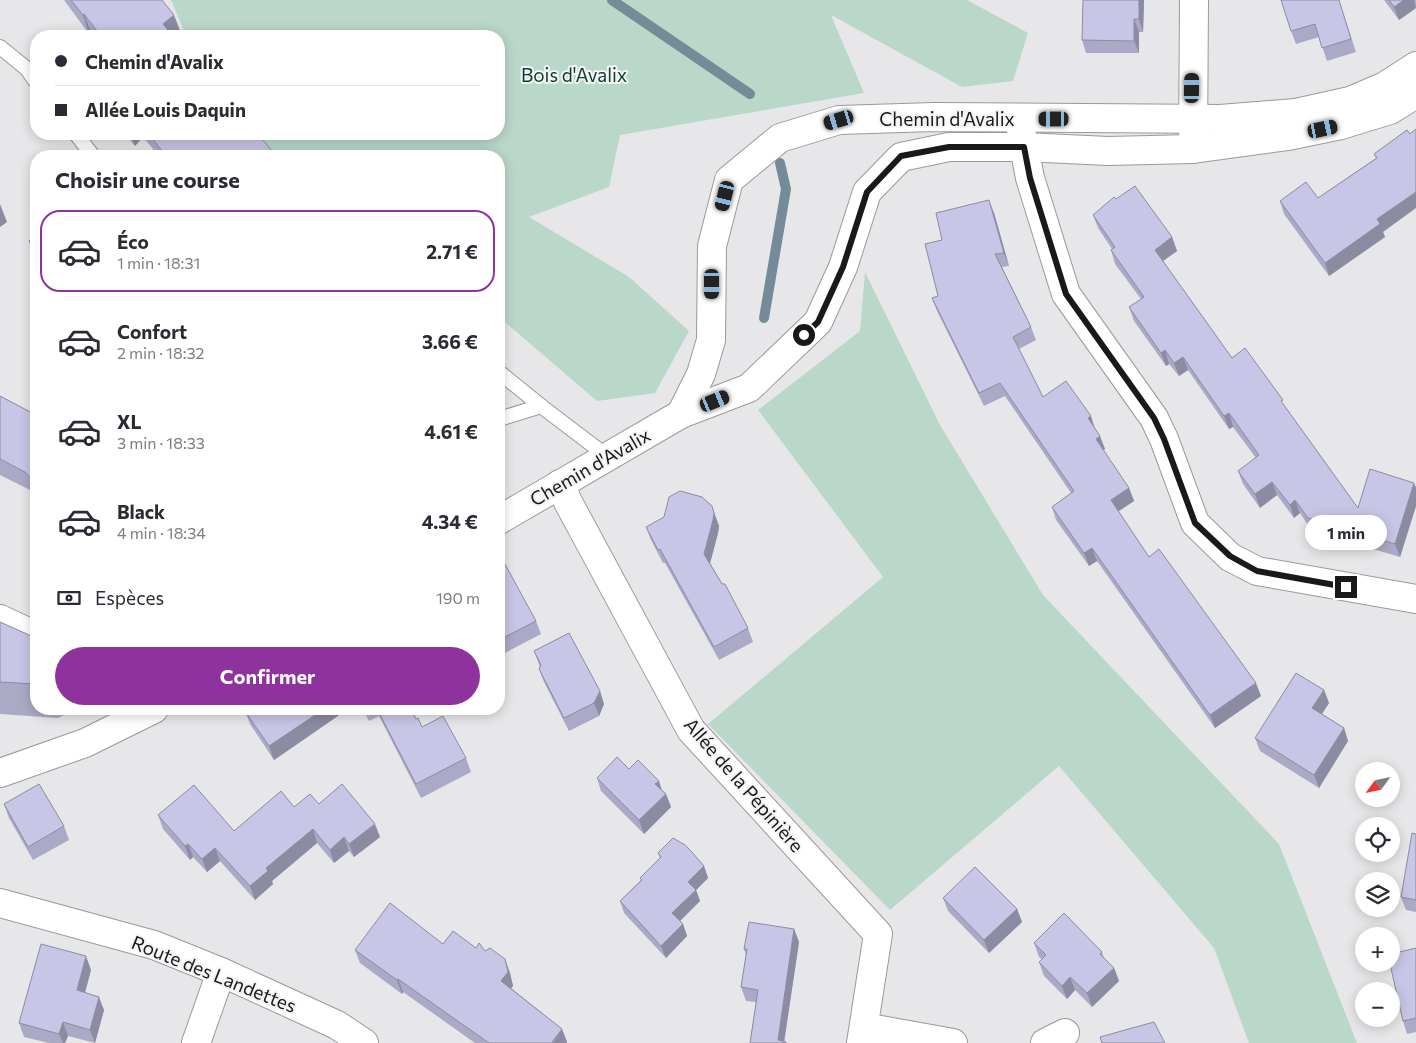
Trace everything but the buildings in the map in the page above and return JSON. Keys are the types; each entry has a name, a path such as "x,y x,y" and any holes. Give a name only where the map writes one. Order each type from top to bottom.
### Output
{"street":[{"path":"1193,149 1194,0"},
{"name":"Chemin d'Avalix","path":"681,414 701,374 711,340 712,246 729,180 780,138 839,120 934,118 1220,119 1296,113 1350,101 1385,86 1416,66"},
{"name":"Chemin d'Avalix","path":"505,516 681,414 749,388 818,322 843,267 867,192 901,156 949,147 1024,147 1108,151 1193,149 1288,136 1340,125 1390,110 1416,94"},
{"path":"1018,119 1030,178 1066,294 1154,418 1164,439 1195,523 1230,556 1257,571 1416,599"},
{"name":"Allée de la Pépinière","path":"560,484 691,730 878,934 862,1035 953,1043"},
{"path":"0,619 30,633"},
{"path":"0,773 85,743 142,715"},
{"name":"Route des Landettes","path":"0,903 154,946 221,972 336,1025 364,1043"},
{"path":"196,1043 221,972"}],"lane":[{"path":"0,47 30,73"},
{"path":"81,140 88,150"},
{"path":"505,377 608,457"},
{"path":"505,417 541,406"}],"green space":[{"name":"Bois d'Avalix","path":"171,0 967,0 1028,33 1013,81 962,87 831,15 864,93 620,135 609,187 529,217 629,277 689,331 655,393 597,401 505,322 505,150 260,150 252,140 505,140 505,30 184,30"},
{"path":"865,272 940,425 1043,595 1279,844 1357,1043 1249,1043 1214,948 1059,766 890,910 708,724 883,577 758,410 860,331"}],"waterway":[{"path":"612,0 750,94"},
{"path":"764,318 786,189 780,163"}],"route":[{"path":"804,335 818,322 843,267 867,192 901,156 949,147 1024,147 1030,178 1066,294 1154,418 1164,439 1195,523 1230,556 1257,571 1346,587"}]}
